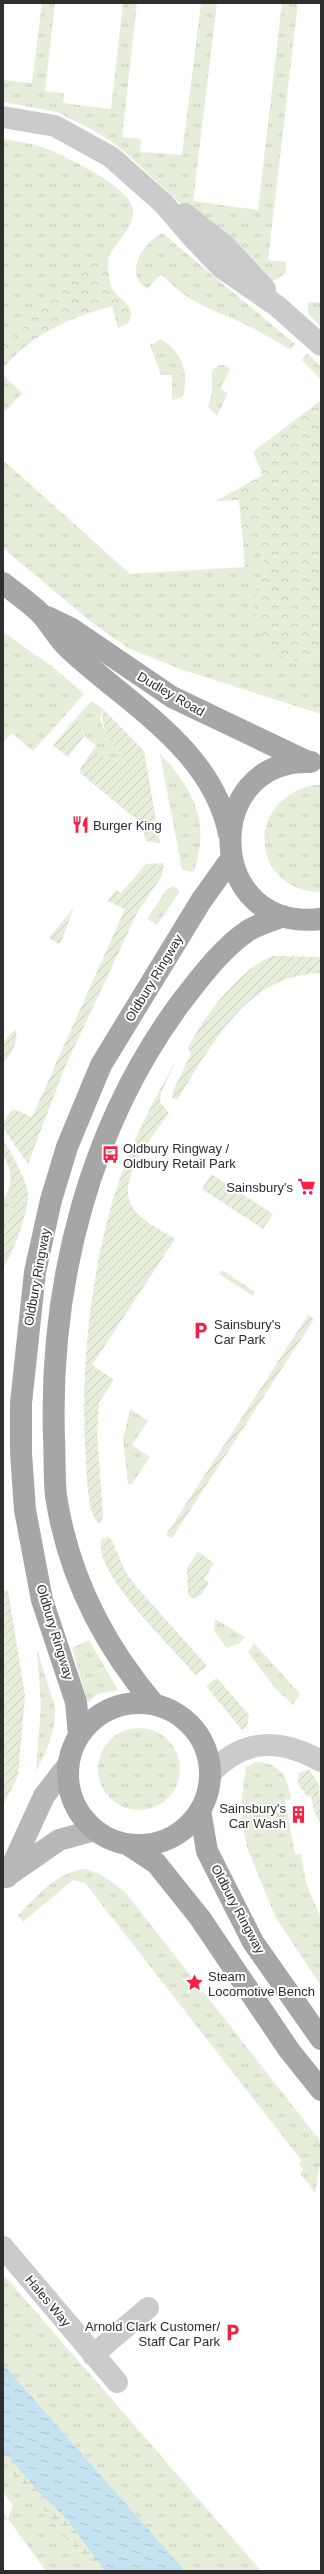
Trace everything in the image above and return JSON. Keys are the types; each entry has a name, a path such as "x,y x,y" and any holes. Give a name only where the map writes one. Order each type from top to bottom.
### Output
{"main road":[{"name":"Dudley Road","path":"3,583 41,614 66,646 153,718 185,750 219,801 229,834"},
{"name":"Dudley Road","path":"41,614 72,629 172,697 317,762"},
{"path":"317,762 280,767 252,785 235,810 229,834 231,859 239,880 252,897 266,909 283,916 317,920"},
{"name":"Oldbury Ringway","path":"79,1735 76,1702 42,1600 26,1510 22,1453 22,1403 35,1272 51,1200 67,1147 101,1065 201,901 231,859"},
{"name":"Oldbury Ringway","path":"154,1704 133,1679 96,1623 66,1542 56,1495 53,1412 59,1326 76,1222 104,1137 131,1080 150,1045 173,1012 227,948 248,930 283,916"},
{"name":"Oldbury Ringway","path":"135,1703 154,1704 170,1710 190,1724 201,1740 208,1758 210,1774 207,1793 200,1810 192,1821 171,1837 156,1843 127,1844 115,1841 95,1830 80,1815 73,1802 68,1784 68,1765 72,1749 79,1735 90,1722 116,1706 135,1703"},
{"name":"Oldbury Ringway","path":"200,1810 207,1851 253,1942 321,2039"},
{"name":"Oldbury Ringway","path":"127,1844 156,1863 200,1918 289,2050 321,2090"}],"street":[{"path":"3,117 55,126 111,157 164,204 186,214 225,246 260,283 277,306 321,344"},
{"path":"210,1774 222,1761 235,1752 254,1746 270,1744 293,1749 321,1761"},
{"path":"5,1879 44,1796 68,1765"},
{"path":"5,1879 16,1868 60,1840 95,1830"},
{"name":"Hales Way","path":"3,2247 117,2382"},
{"path":"93,2355 148,2308"}],"green space":[{"path":"42,3 55,3 45,91 64,93 63,103 111,109 123,3 137,3 122,137 141,139 140,152 182,155 201,3 217,3 193,201 258,210 282,3 298,3 268,260 286,262 286,273 275,280 269,281 173,197 126,153 91,129 57,112 3,102 3,80 32,83"},
{"path":"3,139 42,147 80,164 110,182 122,192 130,202 133,211 127,230 108,259 95,256 3,348"},
{"path":"163,233 295,344 290,349 250,327 200,304 182,293 161,274 147,289 140,282 137,275 136,267 138,258 149,243"},
{"path":"95,255 108,259 109,278 112,288 130,308 131,317 128,323 118,328 112,306 97,310 67,322 39,337 26,346 3,369 3,348"},
{"path":"308,302 321,303 321,326 308,314"},
{"path":"161,339 174,350 182,362 185,384 184,393 181,398 172,400 172,375 161,375 150,345"},
{"path":"307,353 321,367 321,380 302,360"},
{"path":"219,365 226,365 230,369 220,389 228,393 217,416 208,407 212,393 212,370"},
{"path":"3,375 22,393 3,414"},
{"path":"321,400 321,651 299,662 270,652 266,645 257,622 254,605 256,589 265,576 261,546 243,542 239,500 216,501 263,475 253,452"},
{"path":"3,460 130,574 245,567 243,542 261,545 265,576 256,588 299,662 321,651 321,714 183,670 128,648 90,621 3,548"},
{"path":"3,632 53,667 84,694 33,751 12,733 3,743"},
{"path":"91,701 103,709 100,719 102,726 126,763 105,758 93,750 96,746 84,736 76,718"},
{"path":"103,709 144,751 160,843 146,841 142,826 135,818 80,773 81,767 93,750 106,758 126,763 105,731 102,717"},
{"path":"76,718 84,736 68,757 53,745"},
{"path":"160,754 182,781 196,808 200,822 200,837 199,854 194,872 182,870"},
{"path":"312,785 321,785 321,892 298,888 281,878 270,863 265,846 266,827 274,810 289,795"},
{"path":"164,863 162,876 137,913 65,1067 28,1164 3,1128 3,1121 13,1109 32,1117 125,909 107,901 116,890 121,893 146,864"},
{"path":"174,886 180,891 157,925 147,919 167,889"},
{"path":"74,907 62,940 59,944 49,938"},
{"path":"273,956 321,957 321,973 295,976 272,986 252,999 234,1016 218,1036 177,1100 172,1097 173,1091 191,1054 188,1048 213,1008 224,994 248,971"},
{"path":"15,1029 16,1042 12,1052 3,1062 3,1043"},
{"path":"177,1059 161,1093 160,1102 169,1113 136,1162 128,1189 130,1202 137,1213 150,1224 175,1239 92,1365 114,1380 99,1402 97,1433 103,1516 101,1522 98,1523 94,1518 88,1493 84,1424 84,1387 90,1311 96,1273 113,1200 124,1167 148,1112"},
{"path":"3,1140 26,1183 28,1195 25,1213 19,1233 3,1268 3,1238 12,1208 10,1170 3,1154"},
{"path":"211,1174 273,1214 263,1229 202,1189"},
{"path":"11,1179 12,1208 3,1238 3,1199 7,1194"},
{"path":"222,1270 255,1292 253,1296 219,1274"},
{"path":"308,1315 314,1319 172,1538 166,1535"},
{"path":"130,1409 148,1421 132,1445 150,1457 132,1484 128,1484 123,1439"},
{"path":"108,1537 112,1540 125,1571 135,1585 207,1666 195,1675 137,1610 122,1591 110,1572 102,1555 101,1540"},
{"path":"198,1552 214,1563 204,1579 209,1583 201,1595 194,1599 188,1595 187,1568"},
{"path":"8,1590 25,1696 18,1776 3,1806 3,1591"},
{"path":"215,1619 245,1637 240,1643 227,1648 214,1631"},
{"path":"89,1640 118,1690 97,1694 88,1703 72,1648"},
{"path":"254,1643 300,1694 293,1705 274,1687 248,1652"},
{"path":"37,1650 55,1707 55,1716 50,1740 36,1771 41,1705"},
{"path":"217,1678 249,1715 247,1727 242,1730 206,1686"},
{"path":"139,1728 155,1731 168,1740 177,1753 180,1769 177,1785 168,1798 155,1807 139,1810 123,1807 110,1798 101,1785 98,1769 101,1753 110,1740 123,1731"},
{"path":"256,1762 271,1765 277,1768 288,1784 291,1799 285,1800 295,1854 301,1854 306,1883 321,1918 321,1986 275,1916 247,1847 240,1811 246,1767"},
{"path":"309,1769 319,1785 321,1824 314,1811 311,1796 307,1796 298,1784 299,1773"},
{"path":"83,1869 100,1874 125,1892 321,2142 321,2159 315,2193 300,2173 303,2170 299,2164 302,2161 85,1883 73,1880 23,1922 18,1915 40,1893 55,1881"},
{"path":"3,2274 261,2571 185,2571 3,2364"},
{"path":"3,2437 120,2571 93,2571 3,2460"},
{"path":"3,2450 105,2571 46,2571 8,2519 13,2505 3,2492"},
{"path":"3,2512 8,2519 3,2521"}],"water":[{"path":"3,2364 185,2571 105,2571 69,2522 41,2495 3,2450"}],"place":[{"name":"Burger King","path":"80,825"},
{"name":"Oldbury Ringway / Oldbury Retail Park","path":"110,1155"},
{"name":"Sainsbury's","path":"306,1187"},
{"name":"Sainsbury's Car Park","path":"201,1331"},
{"name":"Sainsbury's Car Wash","path":"299,1815"},
{"name":"Steam Locomotive Bench","path":"195,1983"},
{"name":"Arnold Clark Customer/ Staff Car Park","path":"233,2333"}]}
